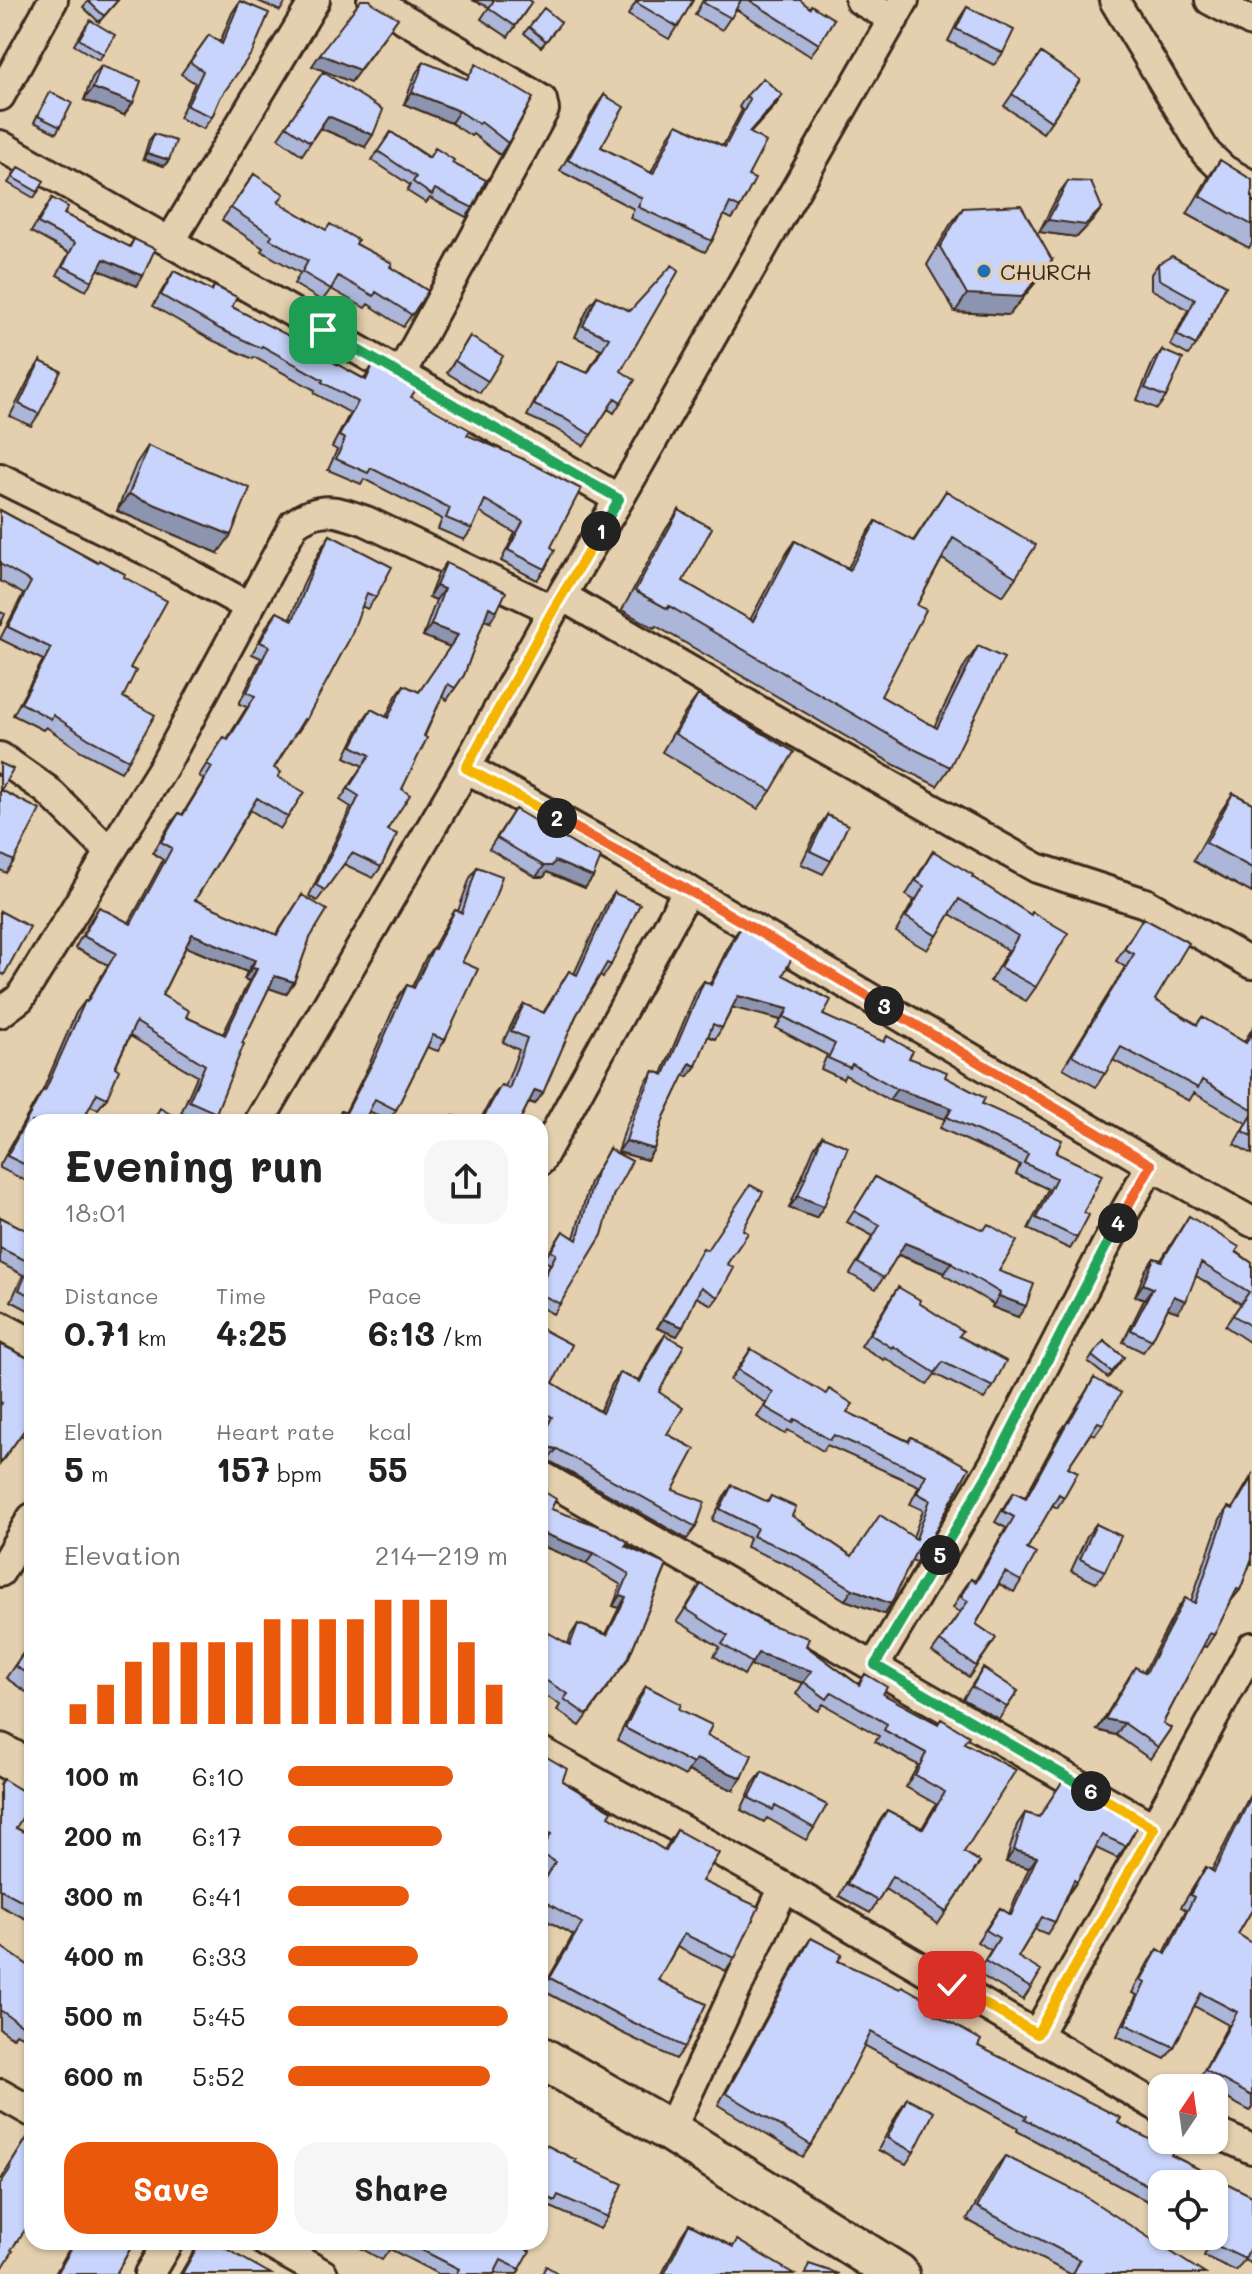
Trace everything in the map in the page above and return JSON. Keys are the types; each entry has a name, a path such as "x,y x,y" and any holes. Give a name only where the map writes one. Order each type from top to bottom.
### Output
{"street":[{"path":"0,96 53,0"},
{"path":"170,242 315,0"},
{"path":"372,0 542,100 544,110 400,375"},
{"path":"264,1114 466,768 899,10 860,0"},
{"path":"1114,0 1206,153 1224,170 1252,186"},
{"path":"1210,0 1252,22"},
{"path":"0,145 619,499"},
{"path":"0,478 154,554 248,606"},
{"path":"0,1013 20,998 164,766 294,524 310,512 323,511 339,511 366,521 558,603 764,714 1037,868 1145,903 1252,964"},
{"path":"0,757 47,790 110,852"},
{"path":"466,768 688,890 1252,1222"},
{"path":"548,1146 688,890"},
{"path":"875,1665 994,1464 1151,1165"},
{"path":"0,1326 24,1339"},
{"path":"548,1480 1154,1828"},
{"path":"0,1572 24,1532"},
{"path":"1037,2034 1252,1647"},
{"path":"0,1754 24,1768"},
{"path":"548,1755 784,1887 1148,2101"},
{"path":"670,2131 784,1887"},
{"path":"548,2062 670,2131 898,2274"},
{"path":"0,2094 24,2108"},
{"path":"1228,2138 1252,2149"},
{"path":"149,2274 163,2250"},
{"path":"280,2250 323,2274"}],"building":[{"path":"89,0 118,0 104,16"},
{"path":"361,0 370,0 398,18 359,70 320,54"},
{"path":"494,0 532,2 515,26 489,8"},
{"path":"639,0 693,0 678,27 637,3"},
{"path":"705,0 741,0 731,18 704,3"},
{"path":"749,0 800,0 834,19 819,44"},
{"path":"240,1 269,13 253,51 220,98 212,117 187,106 203,71 190,62 209,35 222,44"},
{"path":"967,7 1014,30 1003,53 956,29"},
{"path":"544,8 561,22 546,41 529,27"},
{"path":"90,20 115,35 103,54 79,39"},
{"path":"1041,53 1080,80 1051,121 1012,94"},
{"path":"424,62 467,79 476,64 533,98 508,143 481,122 479,124 459,111 412,92"},
{"path":"101,66 141,81 133,103 93,88"},
{"path":"323,72 383,110 373,135 328,116 310,142 286,126"},
{"path":"763,78 782,95 749,132 766,142 748,176 755,179 740,208 730,203 712,241 638,207 642,198 568,160 604,95 624,107 601,147 653,174 677,124 725,147 750,99 746,96"},
{"path":"50,92 72,103 60,127 38,116"},
{"path":"391,132 429,158 435,148 454,160 452,163 486,180 473,208 435,189 432,195 413,182 416,177 378,151"},
{"path":"154,134 176,141 169,160 147,153"},
{"path":"1220,160 1252,180 1252,225 1200,196"},
{"path":"19,167 44,181 38,192 12,177"},
{"path":"254,174 284,194 278,202 326,230 330,224 358,240 356,244 392,263 390,267 428,291 412,315 376,292 374,296 338,276 331,289 302,272 308,261 270,239 272,235 231,208"},
{"path":"1068,181 1091,182 1102,208 1085,225 1048,220"},
{"path":"52,198 68,207 64,214 130,247 134,239 155,249 143,276 104,259 92,281 63,266 75,243 38,223"},
{"name":"CHURCH","path":"1021,205 1052,260 1022,297 967,294 940,247 963,208"},
{"path":"1172,256 1226,285 1196,345 1177,335 1195,299 1159,279 1158,264"},
{"path":"672,265 679,270 621,371 635,380 621,402 615,398 591,435 562,417 534,405 557,361 588,373 609,338 583,326 597,296 630,311"},
{"path":"174,271 212,291 214,286 237,297 232,307 295,339 297,335 316,345 313,351 366,380 374,363 417,388 411,397 470,430 467,435 581,489 551,547 555,550 545,569 508,550 523,522 485,500 472,529 446,518 450,508 371,468 368,473 336,459 345,439 339,436 358,402 262,346 220,329 161,295"},
{"path":"470,336 503,356 488,381 455,361"},
{"path":"1162,350 1183,359 1166,397 1145,388"},
{"path":"40,361 61,371 39,414 19,404"},
{"path":"148,446 250,488 231,535 129,494"},
{"path":"946,491 1036,545 1016,577 953,538 917,605 926,610 881,696 937,728 978,646 1004,658 950,767 908,746 669,606 668,609 635,591 679,510 712,528 683,581 753,621 795,541 850,570 876,521 914,541"},
{"path":"0,510 98,563 99,560 125,574 124,577 167,601 130,668 136,671 123,697 155,715 129,760 53,715 51,719 21,703 51,648 8,627 31,582 0,564"},
{"path":"330,535 392,567 376,597 367,593 350,638 306,720 274,768 281,772 278,777 304,792 288,817 257,798 195,900 277,935 302,895 327,910 310,938 294,982 275,976 242,1043 216,1113 189,1101 205,1065 136,1022 115,1067 119,1070 107,1098 97,1093 86,1114 30,1114 45,1091 85,1001 116,953 83,936 99,907 131,924 172,848 161,842 179,813 183,815 212,767 207,764 224,737 228,740 255,696 247,692 269,646 260,642 277,612 293,620 313,568","holes":["192,934 255,960 252,968 257,969 225,1035 186,1017 189,1011 162,995"]},
{"path":"446,563 506,592 497,611 489,607 464,675 455,688 448,684 424,736 427,738 402,789 410,795 387,830 397,834 381,867 352,853 325,890 316,885 359,796 348,789 370,755 352,746 371,709 388,718 404,685 419,692 458,635 431,625 444,589 436,586"},
{"path":"698,695 794,752 771,791 675,734"},
{"path":"0,763 13,769 1,790 40,810 14,861 0,854"},
{"path":"1233,793 1252,803 1252,868 1206,843"},
{"path":"515,809 601,857 593,877 555,861 552,866 544,866 497,838"},
{"path":"827,815 848,825 831,861 810,851"},
{"path":"933,851 1031,915 1032,912 1068,933 1036,987 1000,967 1018,936 959,899 937,936 906,917 924,886 916,881"},
{"path":"477,867 502,876 494,900 462,962 478,969 445,1040 433,1035 396,1110 375,1099 368,1114 340,1114 341,1111 346,1113 376,1056 407,985 414,988 455,910 462,913"},
{"path":"614,893 640,904 611,965 607,963 576,1016 543,1093 535,1090 523,1114 485,1114 501,1085 509,1089 527,1038 511,1031 524,1004 544,1013 569,971 577,975"},
{"path":"0,911 30,927 4,975 0,972"},
{"path":"1143,918 1189,943 1155,1000 1197,1025 1202,1017 1246,1043 1252,1032 1252,1109 1202,1080 1198,1088 1121,1047 1105,1074 1072,1055 1134,954 1124,949"},
{"path":"740,928 793,956 783,975 831,1000 823,1015 884,1042 887,1036 913,1051 909,1058 947,1072 945,1077 985,1098 982,1104 1062,1140 1056,1153 1102,1175 1084,1212 1089,1215 1077,1238 1036,1218 1056,1178 1024,1163 1028,1154 947,1117 952,1108 897,1089 852,1064 850,1068 828,1058 835,1044 784,1017 788,1009 738,996 722,1028 713,1024 696,1066 690,1063 664,1117 654,1149 626,1141 654,1071 664,1075 704,981 711,985"},
{"path":"160,1108 170,1114 157,1114"},
{"path":"1252,1115 1252,1136 1243,1131"},
{"path":"24,1125 24,1164 7,1156"},
{"path":"822,1136 848,1147 824,1206 798,1196"},
{"path":"609,1149 632,1161 613,1196 602,1235 560,1304 548,1298 548,1270 556,1254 551,1251 563,1231 577,1240 596,1172"},
{"path":"875,1177 933,1209 984,1230 988,1224 1017,1241 999,1271 1034,1284 1026,1306 999,1296 1000,1293 952,1262 905,1243 884,1278 858,1263 880,1225 854,1211"},
{"path":"750,1185 763,1192 743,1230 748,1233 727,1264 734,1268 718,1297 701,1287 683,1327 663,1319 703,1248 707,1250"},
{"path":"1189,1216 1239,1247 1236,1252 1252,1263 1252,1327 1233,1315 1249,1292 1201,1263 1186,1301 1174,1296 1152,1340 1131,1330 1153,1288 1143,1284 1154,1258 1162,1261"},
{"path":"0,1217 24,1229 24,1260 0,1248"},
{"path":"898,1287 963,1331 959,1336 1006,1361 993,1387 943,1362 935,1373 870,1334"},
{"path":"548,1332 572,1345 553,1383 602,1413 620,1373 640,1382 665,1335 684,1345 659,1392 683,1408 667,1434 695,1449 673,1490 705,1502 696,1527 557,1449 548,1447 548,1425 552,1417 548,1415"},
{"path":"1104,1341 1124,1357 1112,1372 1092,1356"},
{"path":"0,1344 24,1356 24,1430 0,1464 2,1403"},
{"path":"751,1349 826,1394 829,1389 853,1404 847,1412 909,1442 911,1437 969,1468 924,1552 917,1549 891,1604 853,1589 795,1554 753,1536 757,1528 720,1509 732,1485 768,1502 771,1496 796,1507 792,1516 852,1556 880,1515 916,1539 930,1500 917,1493 926,1475 834,1435 830,1440 795,1419 793,1423 765,1407 773,1392 738,1370"},
{"path":"1094,1378 1121,1393 1103,1424 1098,1422 1068,1467 1078,1472 1064,1497 1059,1494 1027,1549 1036,1554 1021,1581 1005,1572 976,1624 996,1638 976,1666 940,1641 968,1601 961,1597 971,1579 976,1582 1014,1517 1003,1511 1014,1492 1026,1498"},
{"path":"1252,1477 1252,1558 1240,1590 1237,1589 1214,1635 1210,1633 1163,1723 1171,1728 1158,1747 1124,1723 1105,1719 1135,1667 1146,1673 1185,1598 1195,1603 1228,1507 1233,1509"},
{"path":"548,1494 556,1499 551,1509 607,1529 628,1542 625,1546 667,1565 628,1659 587,1715 564,1699 568,1694 548,1682 548,1635 570,1645 578,1624 607,1635 626,1597 620,1595 629,1574 594,1553 548,1535"},
{"path":"1096,1524 1121,1536 1105,1571 1080,1559"},
{"path":"701,1584 765,1623 809,1638 806,1646 859,1685 865,1674 887,1687 883,1694 938,1724 941,1719 969,1736 964,1743 1016,1770 964,1852 980,1862 946,1912 892,1876 878,1901 847,1884 887,1810 923,1829 945,1792 915,1775 926,1753 884,1730 887,1724 832,1692 827,1699 804,1682 812,1671 758,1653 752,1663 722,1644 728,1636 686,1609"},
{"path":"24,1653 24,1672 15,1666"},
{"path":"983,1668 1018,1691 1007,1707 972,1687"},
{"path":"646,1686 681,1704 679,1709 712,1725 707,1736 752,1755 742,1778 696,1759 693,1764 625,1728"},
{"path":"548,1758 567,1769 562,1781 612,1811 609,1816 666,1851 677,1830 719,1853 702,1881 759,1907 735,1958 684,1934 658,1980 706,2004 685,2047 550,1978 582,1923 548,1904 548,1875 555,1862 548,1858 551,1834 548,1832"},
{"path":"762,1772 827,1805 814,1828 775,1806 773,1810 749,1798"},
{"path":"3,1779 24,1792 24,1814 16,1828 24,1832 24,1902 0,1889 0,1784"},
{"path":"1064,1779 1139,1823 1126,1846 1102,1835 1077,1882 1074,1880 1055,1922 1042,1917 1018,1957 1041,1971 1031,1988 985,1961 999,1938 986,1930 1000,1908 1011,1915 1037,1857 1014,1850 1025,1813 1039,1817"},
{"path":"1252,1795 1252,1910 1238,1934 1252,1943 1252,2096 1228,2083 1228,2074 1212,2074 1205,2070 1237,2012 1201,1993 1174,2047 1125,2024 1145,1983 1141,1980 1158,1949 1166,1954 1194,1897 1190,1895 1206,1867 1214,1872"},
{"path":"811,1938 842,1954 838,1961 900,1989 902,1986 932,2003 928,2010 981,2040 978,2046 1121,2118 1118,2123 1148,2138 1148,2154 1172,2154 1201,2170 1148,2170 1148,2185 871,2032 811,2145 726,2093"},
{"path":"0,1946 24,1962 24,2022 22,2025 0,2010"},
{"path":"907,2098 934,2112 914,2152 887,2138"},
{"path":"24,2143 24,2231 0,2272 0,2184"},
{"path":"548,2146 623,2184 608,2217 558,2195 555,2201 548,2198"},
{"path":"1005,2156 1080,2193 1148,2237 1148,2250 1168,2250 1205,2274 1073,2274 1080,2260 977,2207"},
{"path":"1228,2184 1252,2196 1252,2248 1245,2259 1226,2250"},
{"path":"689,2224 733,2247 737,2240 794,2274 666,2274"},
{"path":"70,2250 130,2250 116,2274 57,2274"},
{"path":"196,2250 228,2250 271,2274 182,2274"},
{"path":"422,2250 530,2251 520,2269 501,2260 494,2274 456,2274 459,2269"},
{"path":"809,2264 839,2274 805,2274"},
{"path":"546,2266 559,2274 542,2274"}],"place":[{"name":"CHURCH","path":"984,271"}],"route":[{"path":"323,330 619,499 553,610 466,768 688,890 1151,1165 994,1464 875,1665 1154,1828 1037,2034 952,1985"}]}
